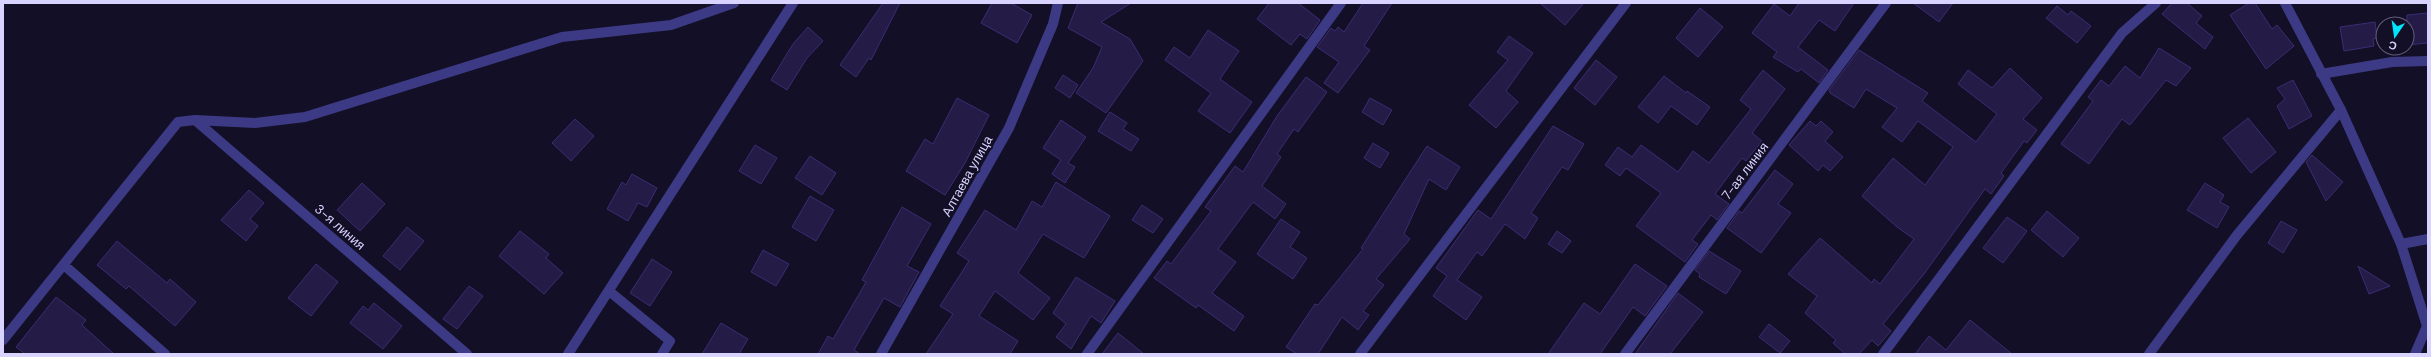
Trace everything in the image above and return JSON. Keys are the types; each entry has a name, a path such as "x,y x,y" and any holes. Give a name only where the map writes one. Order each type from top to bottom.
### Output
{"street":[{"path":"3,340 178,122 195,120 255,123 305,117 562,37 671,25 734,3"},
{"path":"568,354 793,3"},
{"name":"Алтаева улица","path":"881,354 1008,128 1053,24 1058,3"},
{"path":"1087,354 1342,3"},
{"path":"1360,354 1626,3"},
{"name":"7-ая линия","path":"1625,354 1886,3"},
{"path":"1883,354 2122,33 2156,3"},
{"path":"2285,3 2341,110 2401,244 2428,327 2415,354"},
{"path":"2321,74 2392,62 2428,61"},
{"path":"2149,354 2237,235 2341,110"},
{"name":"3-я линия","path":"195,120 467,354"},
{"path":"2401,244 2428,239"},
{"path":"64,265 165,354"},
{"path":"609,291 670,341 662,354"}],"building":[{"path":"883,3 900,3 871,60 869,58 856,77 840,65"},
{"path":"992,3 1011,3 1032,15 1017,43 981,23"},
{"path":"1078,3 1131,3 1101,22 1130,39 1143,61 1106,113 1076,93 1093,68 1102,47 1068,28"},
{"path":"1269,3 1298,3 1320,20 1307,39 1300,34 1291,45 1257,19"},
{"path":"1363,3 1392,3 1364,46 1370,50 1338,93 1324,83 1339,62 1317,47 1331,28 1335,31 1338,27 1344,32"},
{"path":"1540,3 1584,3 1565,25"},
{"path":"1799,3 1854,3 1835,31 1819,20 1798,47 1828,70 1819,83 1801,69 1798,72 1773,57 1777,52 1752,33 1774,4 1790,16"},
{"path":"1913,3 1953,3 1939,22"},
{"path":"2172,3 2187,3 2202,16 2196,23 2213,37 2205,49 2162,14"},
{"path":"2249,3 2255,3 2272,29 2277,25 2294,46 2266,69 2230,15"},
{"path":"2057,6 2068,15 2071,11 2091,26 2077,43 2046,18"},
{"path":"1700,8 1723,27 1698,57 1676,38"},
{"path":"2428,13 2428,43 2415,44 2415,16 2407,15"},
{"path":"2375,22 2375,38 2373,39 2374,46 2344,51 2340,27"},
{"path":"808,27 823,41 807,58 787,90 771,80 793,44"},
{"path":"1208,30 1239,51 1220,79 1252,102 1230,133 1198,111 1211,93 1165,60 1174,47 1190,58"},
{"path":"1509,36 1533,53 1506,91 1518,102 1496,128 1469,105 1508,60 1497,52"},
{"path":"2159,48 2191,68 2176,86 2166,80 2130,125 2122,119 2089,164 2061,144 2093,101 2088,97 2101,80 2109,86 2125,66 2140,78"},
{"path":"1859,50 1928,93 1922,101 1976,142 1997,114 1958,84 1968,70 1992,88 2010,68 2042,98 2023,119 2037,130 2027,143 2024,141 2001,173 2004,176 1991,194 1985,189 1924,274 1883,324 1891,331 1878,346 1872,340 1859,354 1845,354 1833,343 1836,340 1805,313 1817,296 1788,274 1820,238 1872,283 1874,279 1880,284 1914,239 1897,227 1862,196 1893,158 1925,185 1953,147 1918,121 1902,142 1882,127 1897,108 1866,89 1854,108 1830,93 1829,90"},
{"path":"1596,60 1617,77 1595,105 1574,88"},
{"path":"1763,70 1785,89 1752,133 1762,141 1746,161 1742,158 1715,194 1729,204 1717,220 1711,215 1692,240 1698,244 1685,262 1636,226 1661,193 1626,168 1620,176 1605,165 1618,147 1632,157 1641,145 1678,172 1693,151 1709,163 1751,109 1740,100"},
{"path":"1063,75 1078,85 1070,98 1055,88"},
{"path":"1664,76 1686,93 1687,91 1710,107 1697,125 1671,106 1658,123 1638,107"},
{"path":"1306,77 1327,92 1298,132 1294,129 1277,154 1281,157 1262,186 1286,204 1275,219 1253,202 1218,249 1236,262 1212,293 1244,316 1234,331 1198,305 1196,308 1154,278 1167,261 1171,264 1211,211 1205,207 1235,166 1243,172 1277,116"},
{"path":"2293,80 2312,116 2289,129 2277,106 2285,99 2277,88"},
{"path":"957,98 989,115 965,163 945,195 906,171 925,139 933,144"},
{"path":"1370,98 1392,110 1383,125 1362,112"},
{"path":"1110,112 1127,123 1123,129 1139,139 1131,151 1098,131"},
{"path":"2248,118 2276,152 2251,173 2223,138"},
{"path":"575,119 594,136 571,161 552,143"},
{"path":"1061,120 1086,137 1068,163 1075,167 1065,183 1052,174 1061,160 1043,148"},
{"path":"1810,121 1816,126 1821,121 1833,132 1825,141 1843,157 1830,171 1823,165 1818,171 1789,145"},
{"path":"1553,126 1584,144 1568,170 1562,167 1531,213 1538,218 1525,239 1505,224 1482,256 1477,252 1457,280 1482,297 1466,320 1433,296 1447,276 1436,268 1478,210 1491,219"},
{"path":"1373,143 1389,153 1380,168 1364,158"},
{"path":"755,145 777,158 761,184 739,171"},
{"path":"1427,146 1460,167 1446,190 1429,179 1404,234 1410,239 1376,279 1384,285 1363,311 1369,315 1358,330 1342,317 1318,354 1297,354 1286,347 1315,304 1318,305 1363,249 1361,248"},
{"path":"2312,155 2343,182 2326,201 2306,162"},
{"path":"810,156 836,173 822,195 795,178"},
{"path":"1775,170 1793,184 1778,204 1791,213 1761,253 1727,228 1739,211 1742,213"},
{"path":"632,174 657,188 647,207 638,203 628,221 607,209 622,182 626,185"},
{"path":"1056,182 1110,216 1084,258 1043,234 1018,273 1050,298 1033,320 995,291 979,316 1018,341 1010,354 926,354 953,314 940,306 969,261 957,253 985,210 1016,230 1032,201 1042,207"},
{"path":"362,183 385,204 360,231 337,210"},
{"path":"2205,183 2224,195 2220,202 2229,207 2217,228 2187,210"},
{"path":"249,190 264,203 250,219 258,226 246,241 221,220"},
{"path":"810,196 834,210 816,241 792,227"},
{"path":"1142,205 1163,219 1153,233 1132,220"},
{"path":"902,207 931,224 907,266 919,272 900,307 884,298 854,350 860,354 818,354 828,336 833,339 866,282 862,280"},
{"path":"2047,211 2079,238 2063,257 2031,230"},
{"path":"2007,217 2027,231 2003,263 1983,248"},
{"path":"1281,219 1300,232 1290,247 1307,258 1293,279 1257,254"},
{"path":"2281,221 2297,230 2283,253 2268,243"},
{"path":"407,227 424,241 400,270 383,256"},
{"path":"520,231 549,254 546,258 563,273 544,294 499,256"},
{"path":"1557,231 1571,241 1562,253 1548,244"},
{"path":"117,241 167,283 170,279 196,302 175,326 129,286 126,289 97,265"},
{"path":"763,250 789,264 776,286 751,272"},
{"path":"1709,251 1741,271 1726,294 1699,277 1700,274 1695,270"},
{"path":"652,259 672,272 650,306 630,293"},
{"path":"316,264 338,282 311,316 288,298"},
{"path":"1635,264 1667,286 1645,316 1633,307 1600,354 1548,354 1584,303 1600,314"},
{"path":"2358,266 2390,286 2369,294"},
{"path":"1076,277 1115,301 1101,323 1091,316 1071,349 1056,337 1066,324 1053,313"},
{"path":"469,286 483,296 457,329 443,319"},
{"path":"1678,293 1703,312 1670,354 1635,354"},
{"path":"56,297 86,320 82,325 114,354 25,354 16,347"},
{"path":"374,303 402,326 383,349 350,323 363,306 368,310"},
{"path":"1970,320 2012,354 1915,354 1929,336 1946,350"},
{"path":"721,323 748,339 739,354 702,354"},
{"path":"1769,324 1790,341 1780,353 1759,337"},
{"path":"1118,333 1144,354 1102,354"}]}
